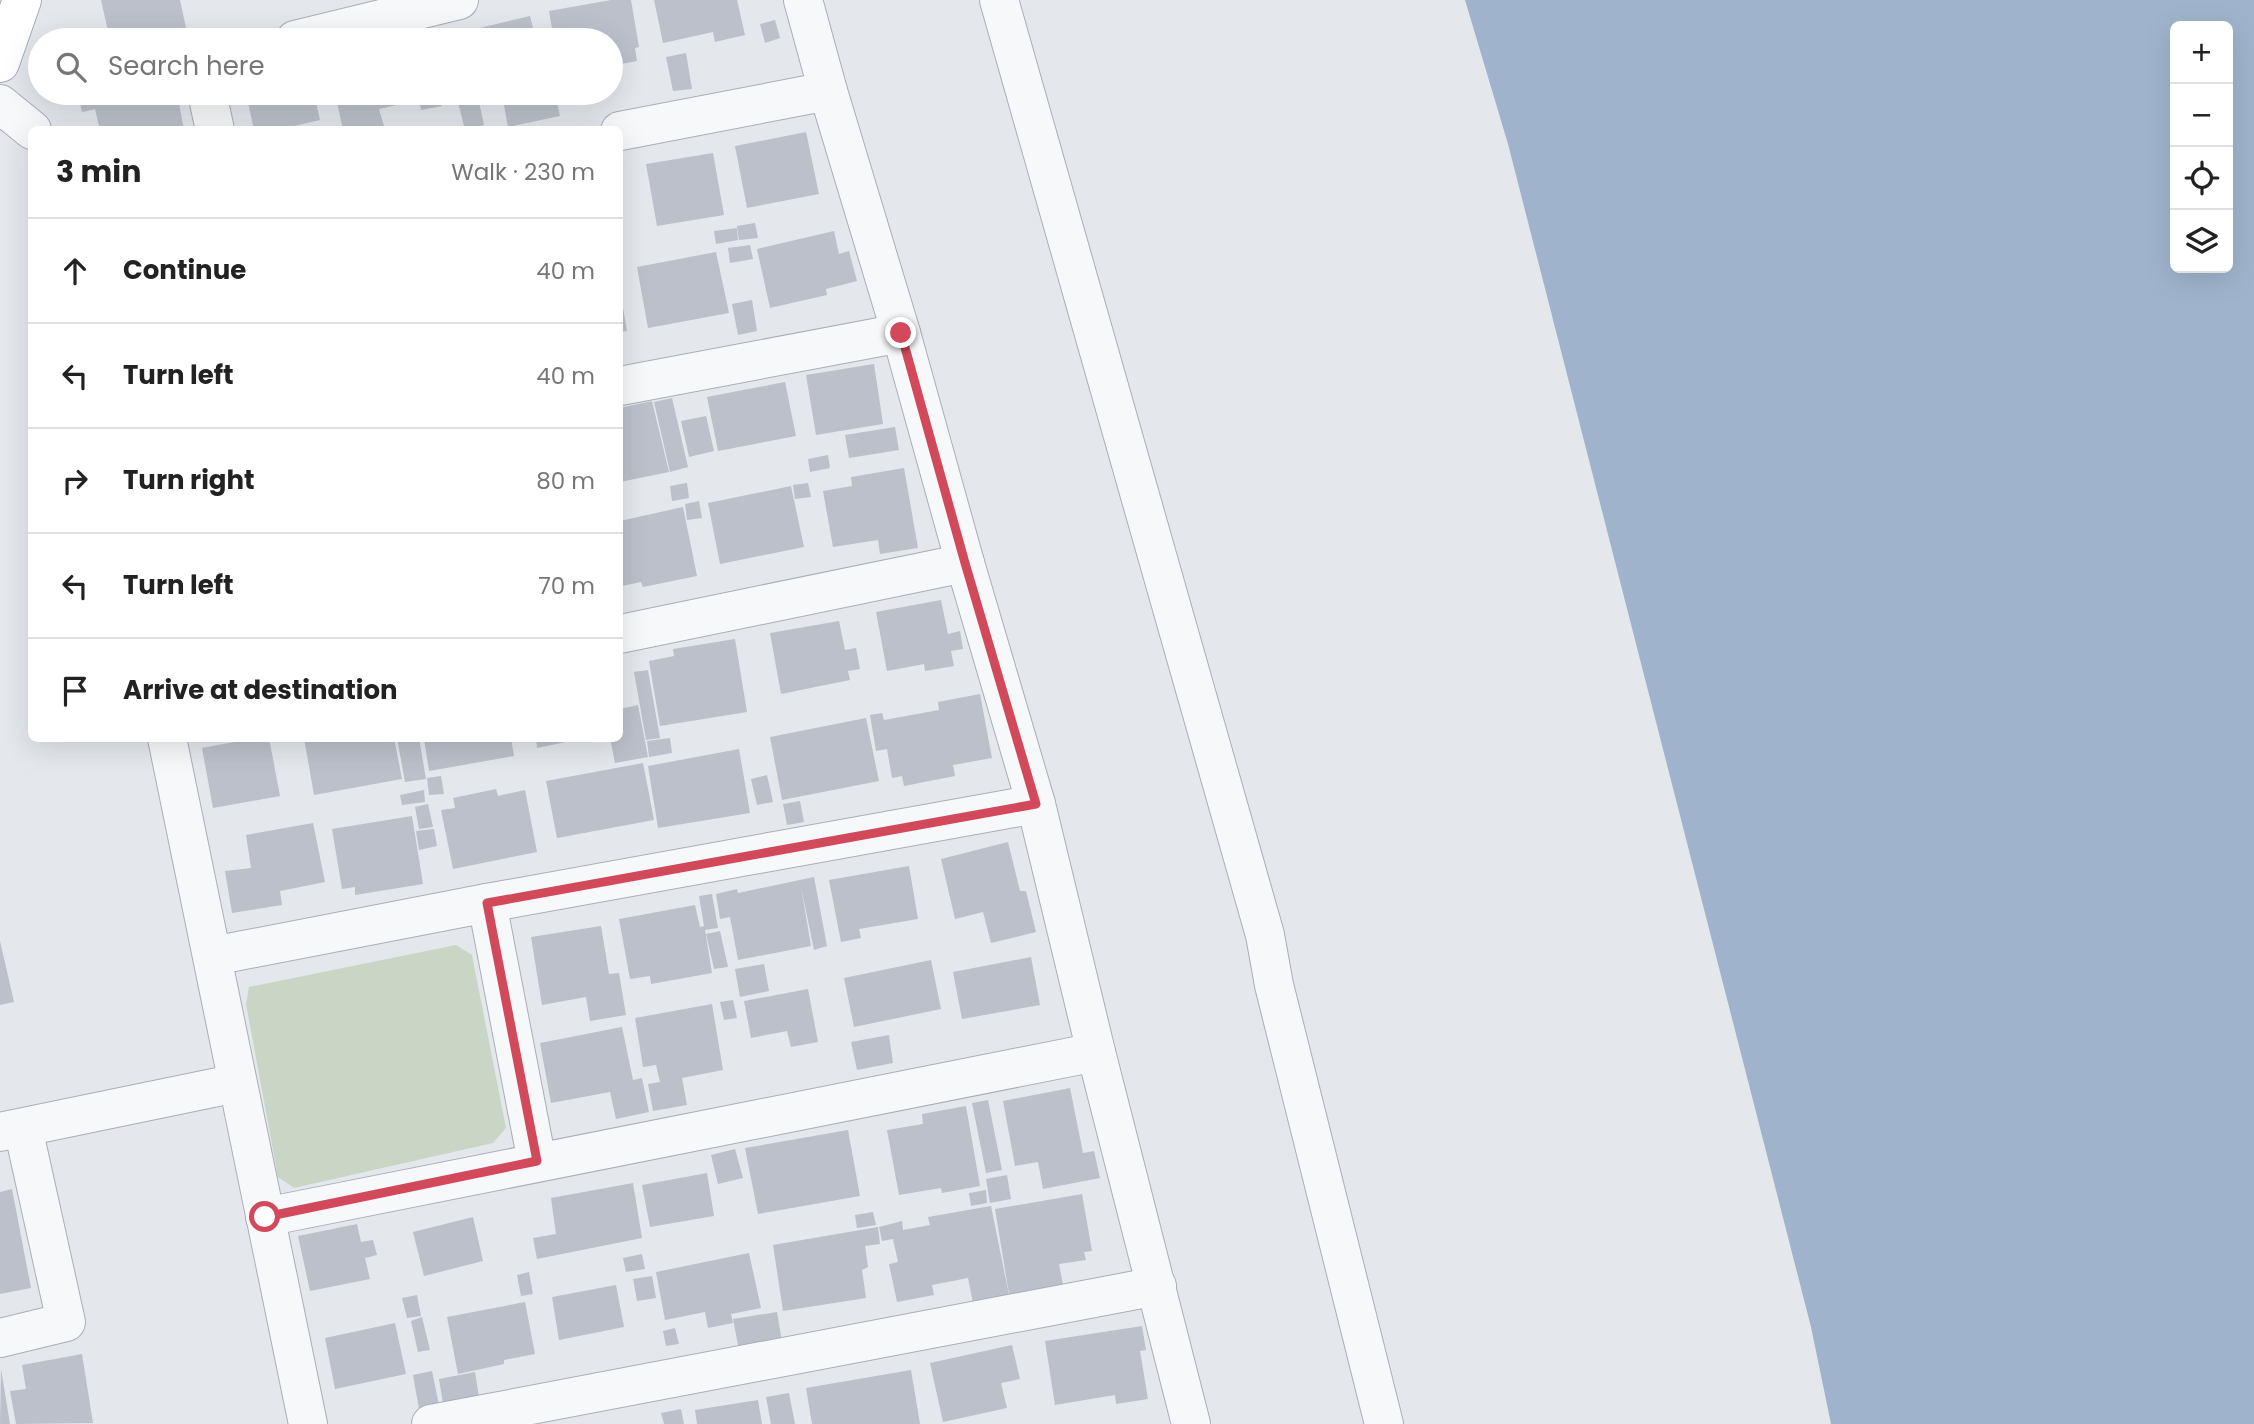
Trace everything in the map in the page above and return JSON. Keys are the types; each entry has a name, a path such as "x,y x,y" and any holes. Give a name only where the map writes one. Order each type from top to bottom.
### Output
{"main road":[{"path":"0,64 22,0"}],"street":[{"path":"344,28 459,0"},
{"path":"803,0 1036,804 1191,1424"},
{"path":"999,0 1265,935 1274,985 1384,1424"},
{"path":"623,130 828,91"},
{"path":"0,104 28,127"},
{"path":"210,105 214,126"},
{"path":"623,385 901,333"},
{"path":"623,633 965,563"},
{"path":"168,742 214,956 237,1083 308,1424"},
{"path":"214,956 487,903 1036,804"},
{"path":"487,903 537,1161"},
{"path":"265,1217 1097,1052"},
{"path":"0,1338 66,1322 12,1130 237,1083"},
{"path":"431,1424 1157,1286"}],"green space":[{"path":"456,945 472,955 506,1128 493,1143 294,1188 278,1177 246,1004 249,987"}],"water":[{"path":"1465,0 2254,0 2254,1424 1831,1424 1811,1327 1508,144"}],"building":[{"path":"101,0 180,0 186,28 107,28"},
{"path":"611,0 631,0 639,47 635,48 637,61 623,64 623,28 552,28 549,11"},
{"path":"654,0 737,0 745,35 715,42 713,32 663,43"},
{"path":"530,16 533,28 480,28"},
{"path":"775,20 780,38 765,43 760,24"},
{"path":"686,53 692,89 673,91 666,57"},
{"path":"81,105 179,105 183,126 99,126 95,109 82,112"},
{"path":"249,105 317,105 320,120 294,126 253,126"},
{"path":"338,105 397,105 379,109 384,126 342,126"},
{"path":"420,105 442,106 421,110"},
{"path":"459,105 480,105 484,125 464,126"},
{"path":"504,105 558,105 560,116 508,126"},
{"path":"806,132 819,194 747,208 735,146"},
{"path":"713,153 724,215 657,226 646,164"},
{"path":"755,223 758,238 739,240 737,226"},
{"path":"737,228 738,240 716,244 714,231"},
{"path":"834,231 839,254 849,251 857,281 826,289 827,295 770,308 757,249"},
{"path":"750,245 753,259 730,263 728,248"},
{"path":"716,252 729,313 648,328 637,267"},
{"path":"752,300 757,331 738,335 732,304"},
{"path":"623,308 627,331 623,332"},
{"path":"874,364 883,424 816,435 806,375"},
{"path":"785,382 796,436 718,451 707,397"},
{"path":"672,398 688,467 670,472 654,402"},
{"path":"652,401 669,472 623,481 623,407"},
{"path":"706,416 714,451 689,457 681,421"},
{"path":"895,427 899,450 849,458 845,435"},
{"path":"828,455 830,468 810,472 808,459"},
{"path":"904,468 918,548 880,554 878,540 833,547 823,491 852,486 851,477"},
{"path":"687,483 689,498 672,501 670,486"},
{"path":"808,483 811,497 795,499 793,485"},
{"path":"791,486 804,547 720,564 708,503"},
{"path":"699,501 702,518 687,520 685,504"},
{"path":"683,507 697,576 643,587 641,582 623,586 623,520"},
{"path":"941,600 948,634 960,631 963,649 951,651 954,666 925,671 924,664 887,671 876,612"},
{"path":"839,621 845,650 856,648 860,669 848,671 850,680 781,694 770,633"},
{"path":"735,639 747,712 660,726 649,661 674,656 673,649"},
{"path":"648,670 660,738 646,740 634,672"},
{"path":"980,694 992,758 953,765 955,776 904,786 902,776 892,778 887,749 876,751 870,715 882,713 884,720 939,710 938,702"},
{"path":"638,705 648,757 615,763 611,742 623,742 623,708"},
{"path":"866,718 879,781 782,800 770,737"},
{"path":"670,738 672,753 649,757 647,741"},
{"path":"234,742 270,742 280,796 213,808 202,748"},
{"path":"305,742 395,742 402,779 314,795"},
{"path":"398,742 420,742 426,779 405,782"},
{"path":"425,742 512,742 514,756 429,771"},
{"path":"536,742 566,742 537,748"},
{"path":"739,749 750,813 658,828 648,766"},
{"path":"643,763 654,820 557,838 546,781"},
{"path":"767,775 773,802 757,805 751,779"},
{"path":"441,776 444,794 429,795 427,778"},
{"path":"496,789 498,796 525,790 537,852 453,869 441,810 455,808 453,798"},
{"path":"424,790 425,802 402,805 400,795"},
{"path":"800,801 804,822 787,825 783,804"},
{"path":"428,804 433,827 419,829 415,807"},
{"path":"412,816 423,884 355,895 355,887 342,889 332,829"},
{"path":"313,823 325,882 280,891 282,905 232,913 225,871 251,868 246,835"},
{"path":"434,829 437,846 419,850 416,831"},
{"path":"1008,842 1020,891 1026,891 1036,932 991,943 983,912 955,919 941,859"},
{"path":"909,866 918,919 859,929 861,938 841,942 829,880"},
{"path":"814,877 827,946 814,950 801,887 811,946 738,960 730,917 720,919 716,894 737,889 738,893"},
{"path":"712,894 718,928 705,930 712,973 651,984 650,976 630,979 619,919 695,905 700,927 704,926 699,896"},
{"path":"601,926 609,974 619,973 626,1015 590,1021 586,997 542,1005 531,937"},
{"path":"720,931 728,967 714,969 706,934"},
{"path":"0,941 14,1002 0,1005"},
{"path":"1031,957 1040,1005 962,1019 953,972"},
{"path":"931,960 941,1009 854,1027 844,978"},
{"path":"764,964 769,991 740,997 735,969"},
{"path":"808,989 818,1042 791,1047 787,1031 751,1038 744,1001"},
{"path":"733,1000 737,1018 724,1020 720,1002"},
{"path":"712,1004 723,1070 682,1078 687,1105 653,1111 648,1084 660,1082 656,1065 643,1067 635,1018"},
{"path":"622,1027 633,1080 642,1078 649,1112 616,1119 610,1092 551,1103 540,1043"},
{"path":"889,1035 893,1063 857,1070 851,1042"},
{"path":"1070,1088 1083,1153 1094,1151 1100,1178 1043,1189 1038,1162 1015,1166 1003,1101"},
{"path":"988,1100 1002,1170 986,1173 972,1103"},
{"path":"966,1106 980,1186 942,1193 941,1188 899,1195 887,1130 923,1124 922,1114"},
{"path":"848,1130 860,1196 758,1214 745,1148"},
{"path":"735,1149 743,1178 718,1184 711,1155"},
{"path":"707,1173 714,1216 650,1227 642,1185"},
{"path":"1007,1175 1011,1199 990,1203 986,1179"},
{"path":"633,1183 642,1238 537,1259 533,1238 556,1234 551,1198"},
{"path":"12,1189 31,1288 0,1294 0,1192"},
{"path":"986,1190 987,1203 971,1206 969,1193"},
{"path":"1082,1194 1092,1251 1084,1252 1086,1260 1059,1264 1063,1285 1009,1294 995,1209"},
{"path":"991,1206 1009,1295 973,1303 968,1278 932,1285 934,1295 897,1302 889,1264 898,1262 893,1239 882,1241 879,1227 902,1221 903,1230 930,1225 928,1217"},
{"path":"873,1212 876,1225 857,1228 855,1215"},
{"path":"473,1217 483,1261 424,1276 413,1232"},
{"path":"357,1224 361,1242 373,1240 377,1255 365,1258 370,1279 310,1291 298,1236"},
{"path":"878,1227 880,1244 865,1246 868,1267 862,1270 866,1298 783,1311 773,1245"},
{"path":"749,1253 761,1308 731,1314 733,1323 708,1328 705,1312 665,1320 656,1272"},
{"path":"642,1254 645,1269 626,1272 623,1258"},
{"path":"529,1272 533,1294 521,1296 517,1275"},
{"path":"652,1276 656,1298 637,1301 633,1279"},
{"path":"616,1285 624,1327 559,1340 552,1297"},
{"path":"417,1295 421,1316 407,1318 402,1298"},
{"path":"525,1302 535,1354 458,1374 447,1317"},
{"path":"777,1312 782,1342 739,1350 733,1319"},
{"path":"422,1317 430,1350 418,1352 411,1321"},
{"path":"395,1323 406,1374 335,1389 325,1338"},
{"path":"1142,1326 1146,1350 1140,1351 1148,1399 1116,1404 1115,1395 1055,1405 1045,1341"},
{"path":"675,1328 679,1344 666,1346 663,1331"},
{"path":"1012,1345 1020,1379 1001,1383 1007,1408 943,1422 930,1363"},
{"path":"82,1354 93,1423 16,1424 10,1391 26,1389 22,1365"},
{"path":"1,1369 10,1424 0,1424"},
{"path":"911,1370 920,1424 812,1424 806,1388"},
{"path":"432,1371 439,1405 419,1409 413,1375"},
{"path":"475,1372 479,1397 443,1403 439,1379"},
{"path":"789,1393 795,1424 771,1424 766,1397"},
{"path":"758,1400 762,1424 697,1424 695,1410"},
{"path":"681,1409 684,1424 664,1424 661,1413"}],"route":[{"path":"265,1217 537,1161 487,903 1036,804 901,333"}]}
